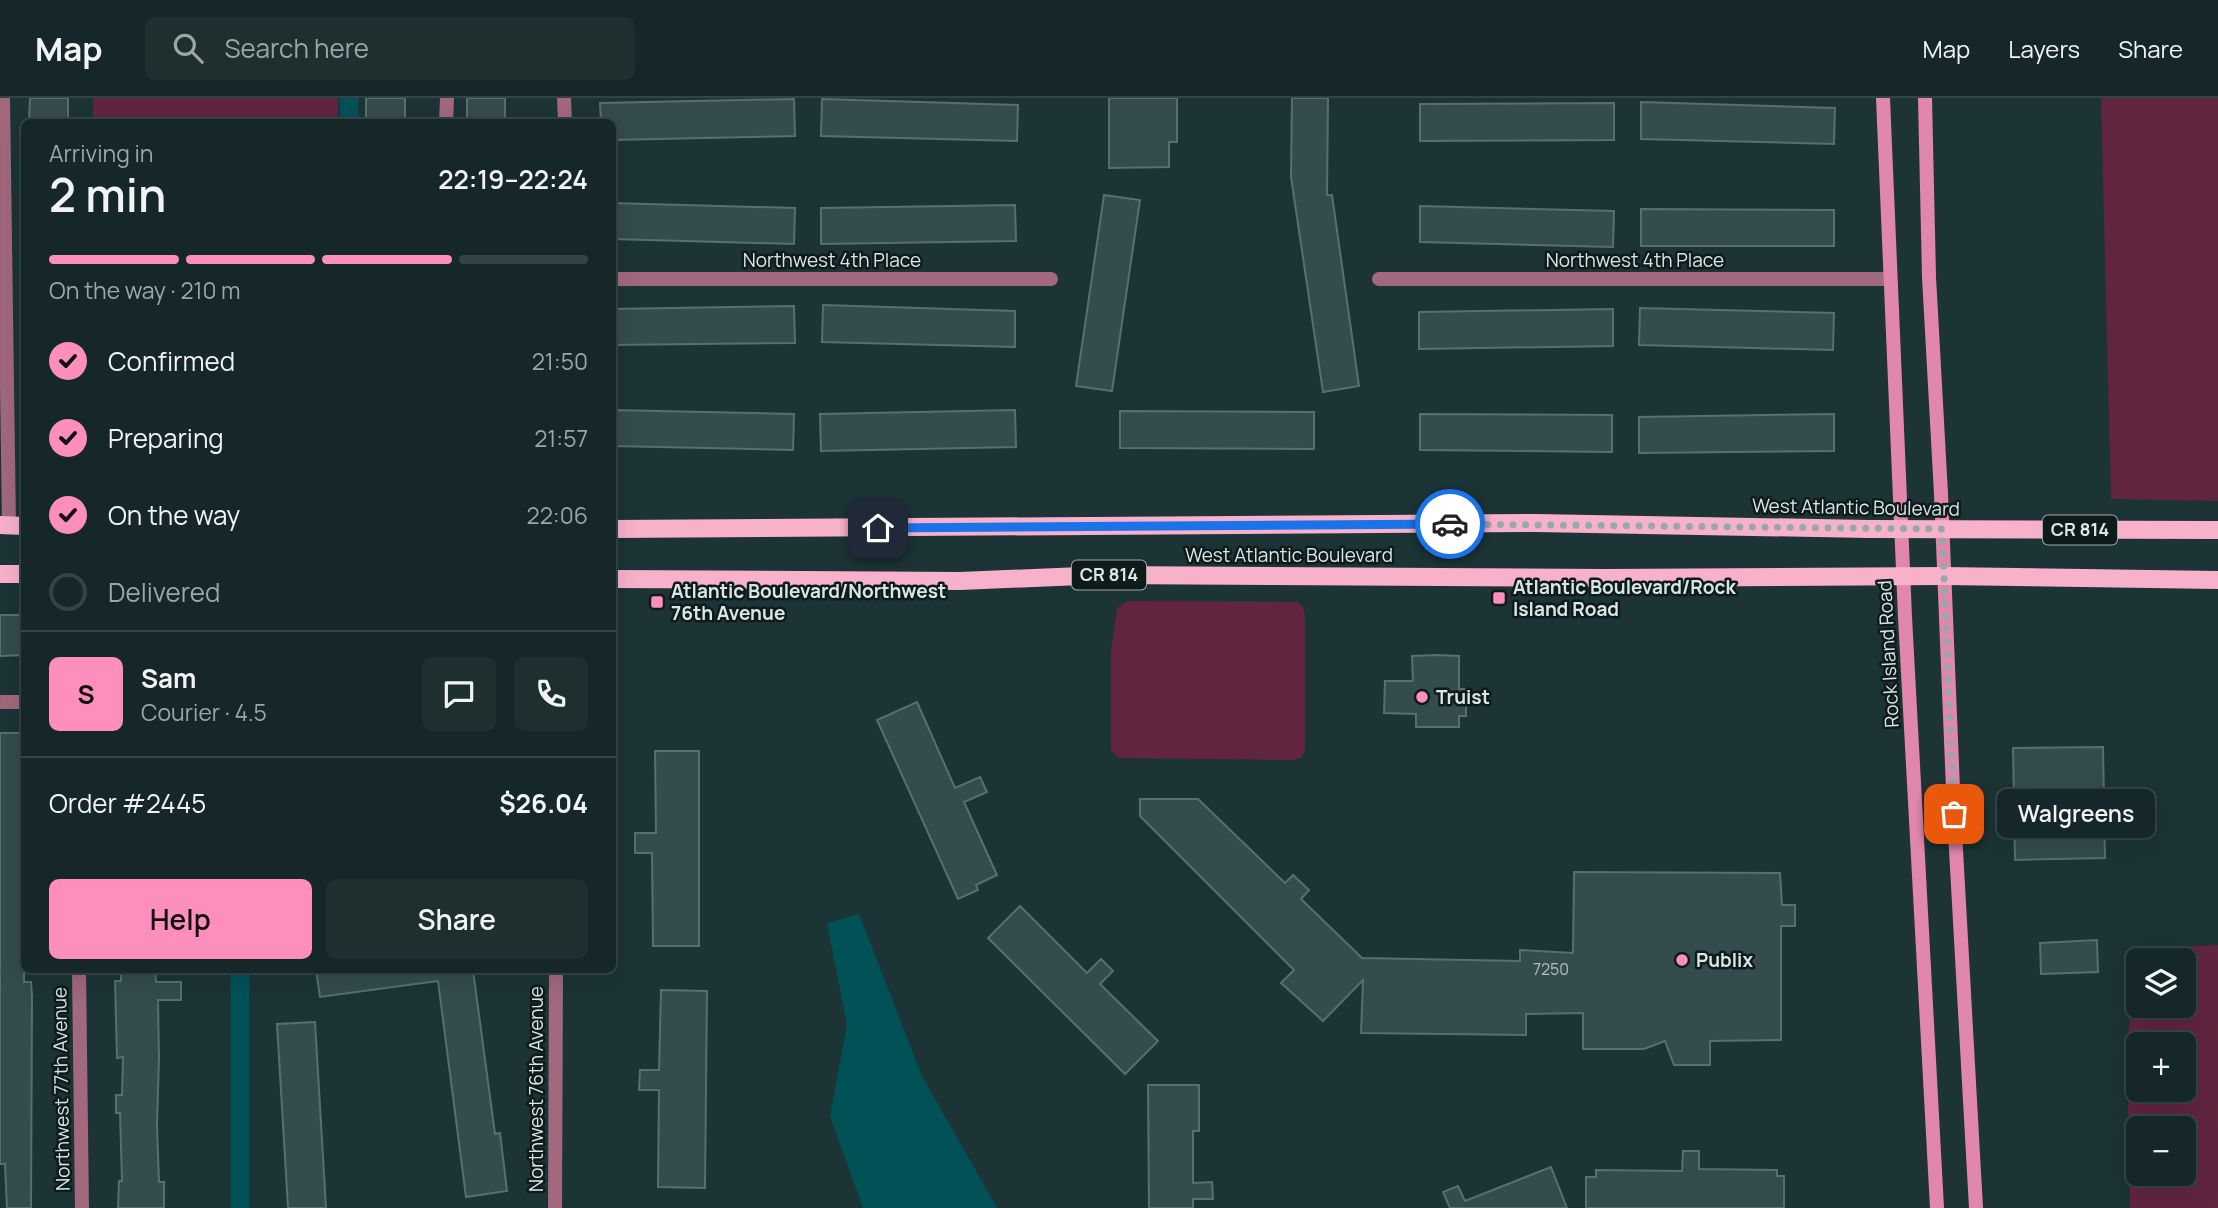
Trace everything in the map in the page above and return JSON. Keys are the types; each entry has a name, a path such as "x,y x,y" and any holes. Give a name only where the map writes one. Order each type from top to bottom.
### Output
{"main road":[{"name":"Rock Island Road","path":"1883,98 1903,577 1937,1208"},
{"path":"1925,98 1929,277 1954,814 1976,1208"},
{"name":"West Atlantic Boulevard","path":"616,529 1536,523 2218,530"},
{"path":"0,574 21,574"},
{"name":"West Atlantic Boulevard","path":"616,579 960,581 1105,575 1944,576 2218,580"}],"street":[{"path":"3,98 11,526"},
{"path":"446,119 447,98"},
{"path":"565,98 565,119"},
{"name":"Northwest 4th Place","path":"616,279 1051,279"},
{"name":"Northwest 4th Place","path":"1379,279 1891,279"},
{"path":"0,702 21,702"},
{"name":"Northwest 77th Avenue","path":"79,973 82,1208"},
{"name":"Northwest 76th Avenue","path":"555,1208 556,973"}],"shaded area":[{"path":"93,98 338,98 338,119 93,119"},
{"path":"2101,98 2218,98 2218,501 2111,499"},
{"path":"1127,601 1298,602 1303,607 1305,616 1305,750 1301,758 1119,758 1111,751 1111,651 1117,608"},
{"path":"2218,945 2218,1208 2130,1208 2130,1186 2196,1186 2196,1116 2128,1116 2128,1102 2196,1102 2196,1032 2129,1032 2130,1018 2196,1018 2196,948 2155,948"}],"water":[{"path":"859,914 922,1076 997,1208 863,1208 830,1116 847,1025 827,923"}],"building":[{"path":"30,98 68,98 68,119 29,119"},
{"path":"366,98 405,98 405,119 366,119"},
{"path":"467,98 505,98 505,119 467,119"},
{"path":"1109,98 1177,98 1177,142 1169,142 1169,167 1109,168"},
{"path":"1292,98 1328,98 1327,195 1332,195 1359,386 1323,392 1291,177"},
{"path":"794,99 795,136 616,140 616,119 601,119 600,103"},
{"path":"822,99 1018,105 1017,141 821,136"},
{"path":"1641,102 1835,108 1834,144 1641,139"},
{"path":"1614,103 1614,140 1420,141 1420,104"},
{"path":"1104,195 1140,200 1112,391 1076,386"},
{"path":"616,203 795,208 794,244 616,239"},
{"path":"1015,205 1016,241 821,244 821,208"},
{"path":"1420,206 1614,211 1613,247 1420,242"},
{"path":"1641,209 1834,210 1834,246 1641,246"},
{"path":"823,305 1015,311 1015,347 822,342"},
{"path":"794,306 795,343 616,345 616,309"},
{"path":"1640,308 1834,313 1833,350 1639,345"},
{"path":"1613,309 1613,346 1419,349 1419,312"},
{"path":"616,410 794,414 793,450 616,446"},
{"path":"1015,410 1016,447 821,451 820,414"},
{"path":"1120,411 1314,412 1314,449 1120,448"},
{"path":"1420,414 1612,415 1612,452 1420,450"},
{"path":"1834,414 1834,451 1639,453 1639,417"},
{"path":"0,615 21,615 21,655 0,656"},
{"name":"Truist","path":"1412,656 1459,656 1459,689 1466,689 1466,716 1459,716 1459,727 1416,727 1416,714 1384,713 1385,681 1413,681"},
{"path":"917,702 955,788 980,777 987,792 964,802 997,875 976,885 978,890 958,899 877,720"},
{"path":"0,733 21,733 21,973 24,973 24,982 31,982 32,996 31,1208 7,1208 5,1164 0,1164"},
{"path":"2103,747 2105,858 2015,860 2013,748"},
{"path":"655,751 699,751 699,946 653,946 652,853 635,853 635,833 656,833"},
{"path":"1140,799 1198,799 1285,883 1293,875 1309,890 1301,899 1362,958 1520,961 1520,950 1573,953 1574,872 1780,873 1782,905 1795,905 1795,926 1781,926 1781,1040 1710,1041 1710,1065 1674,1065 1665,1041 1644,1049 1583,1049 1583,1013 1526,1014 1526,1035 1361,1033 1363,980 1323,1021 1281,983 1294,970 1140,816"},
{"path":"1020,906 1087,973 1101,959 1113,971 1100,984 1158,1041 1125,1074 988,938"},
{"path":"2097,940 2098,972 2041,974 2040,943"},
{"path":"121,973 155,973 156,982 181,982 181,1000 158,1000 157,1125 159,1182 164,1182 164,1208 118,1208 119,1181 122,1181 120,1113 116,1113 116,1095 122,1095 123,1057 117,1058 115,981 121,981"},
{"path":"316,973 473,973 495,1134 500,1133 507,1191 466,1197 438,981 320,997"},
{"path":"661,990 707,991 705,1188 658,1187 659,1090 639,1090 640,1070 659,1070"},
{"path":"315,1022 326,1208 288,1208 277,1024"},
{"path":"1148,1085 1199,1085 1199,1131 1193,1131 1193,1183 1212,1182 1213,1199 1193,1199 1193,1208 1149,1208"},
{"path":"1683,1151 1699,1151 1699,1169 1777,1170 1777,1176 1784,1176 1784,1208 1586,1208 1586,1177 1596,1177 1596,1170 1682,1171"},
{"path":"1551,1167 1567,1208 1450,1208 1443,1192 1458,1186 1465,1201"}],"waterway":[{"path":"349,98 349,119"},
{"path":"240,973 240,1208"}],"way so far":[{"path":"1450,524 1942,529 1954,814"}],"place":[{"name":"Atlantic Boulevard/Rock Island Road","path":"1499,598"},
{"name":"Atlantic Boulevard/Northwest 76th Avenue","path":"657,602"},
{"name":"Truist","path":"1422,697"},
{"name":"Walgreens","path":"1954,814"},
{"name":"Publix","path":"1682,960"}],"route":[{"path":"878,528 1450,524"}]}
